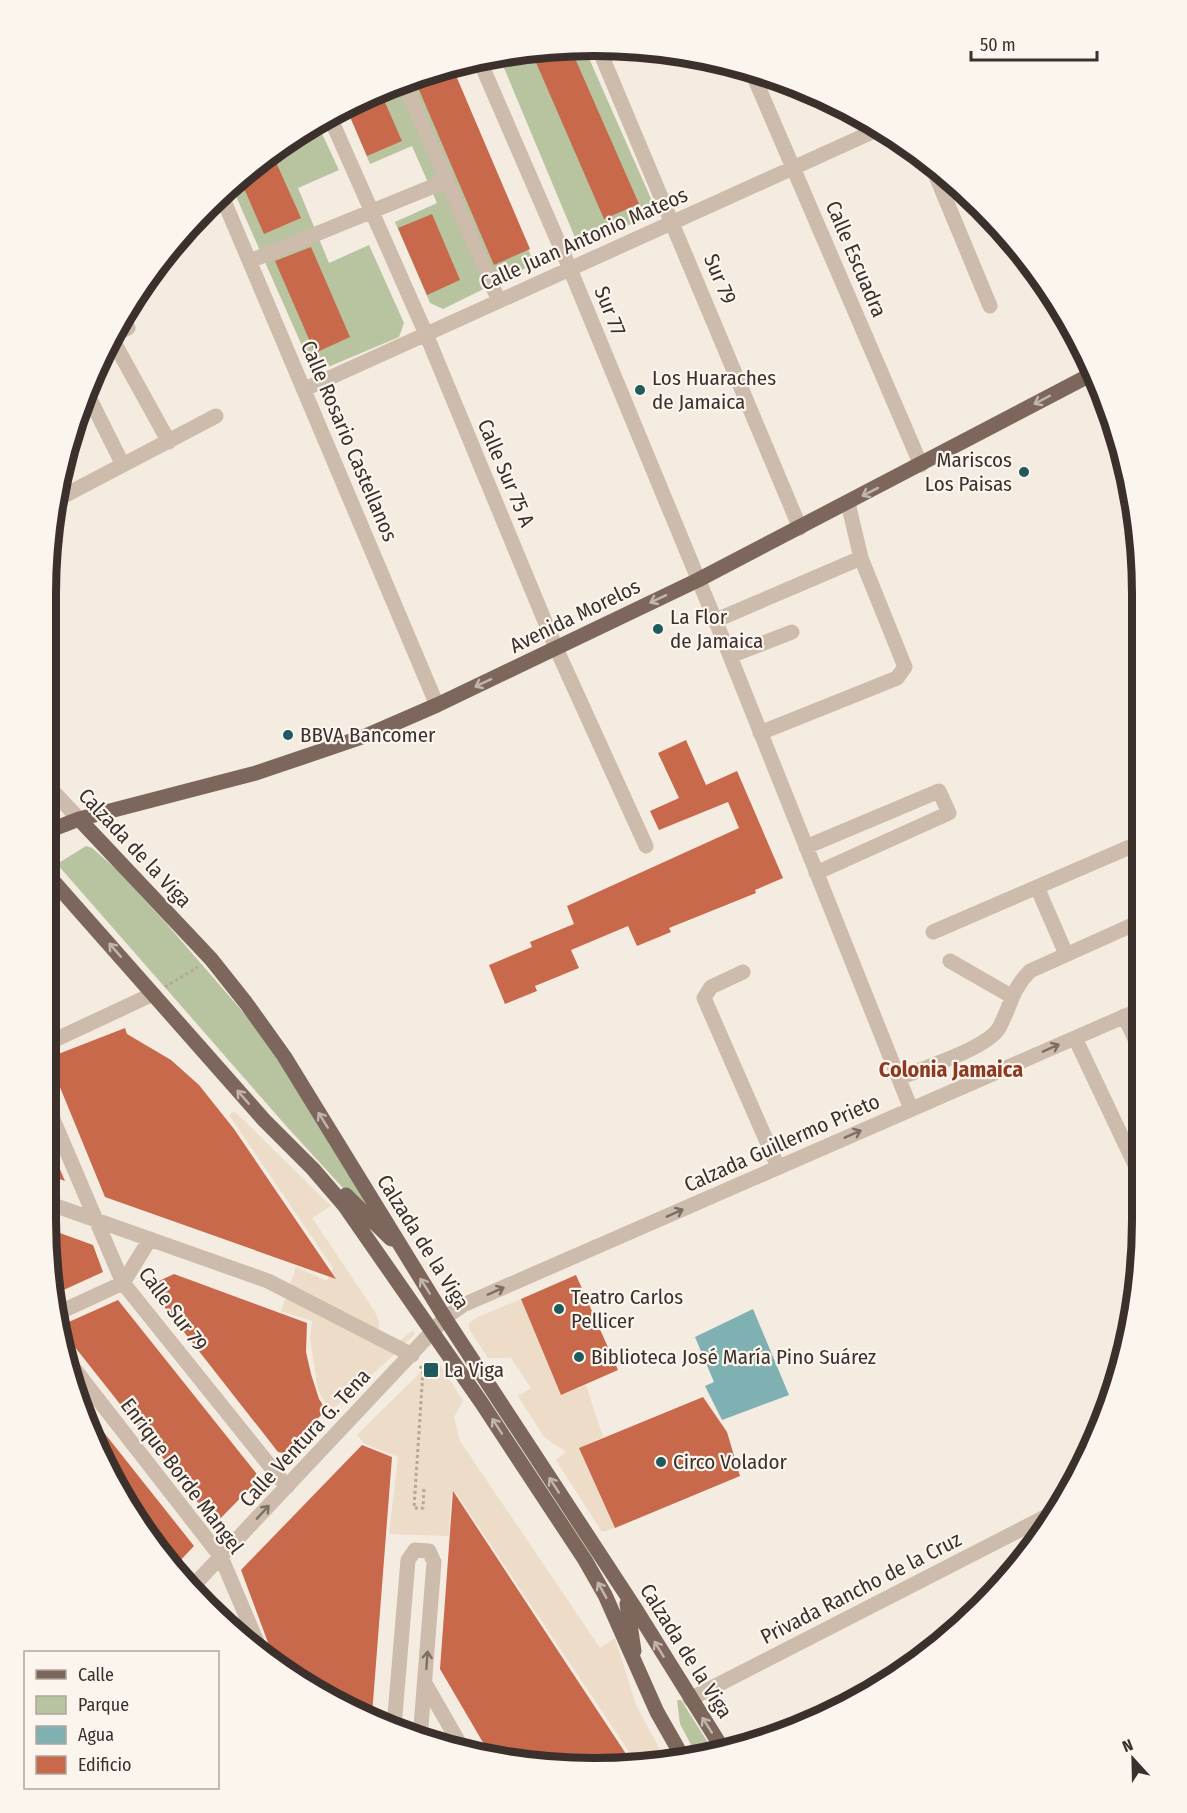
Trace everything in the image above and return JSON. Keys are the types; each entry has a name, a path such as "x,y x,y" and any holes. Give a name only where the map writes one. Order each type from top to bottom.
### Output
{"main road":[{"name":"Avenida Morelos","path":"56,828 79,819 256,773 368,735 698,580 1086,377"},
{"name":"Calzada de la Viga","path":"79,819 211,959 284,1056 445,1318 622,1588 718,1742"},
{"name":"Calzada de la Viga","path":"56,884 264,1120 313,1169 344,1205 433,1332 585,1560 605,1595 657,1712 679,1750"},
{"path":"313,1169 336,1186 382,1232 399,1244"},
{"path":"622,1588 632,1623 634,1660"}],"street":[{"name":"Sur 79","path":"602,56 800,528"},
{"name":"Sur 77","path":"483,67 570,269 730,656 911,1109"},
{"name":"Calle Escuadra","path":"756,81 921,465"},
{"path":"407,89 500,301"},
{"name":"Calle Sur 75 A","path":"333,124 426,334 556,648 646,846"},
{"name":"Calle Juan Antonio Mateos","path":"305,389 870,133"},
{"path":"250,261 446,181"},
{"path":"938,181 990,306"},
{"name":"Calle Rosario Castellanos","path":"225,202 436,705"},
{"path":"116,346 169,442"},
{"path":"91,401 123,465"},
{"path":"65,495 216,416"},
{"path":"760,733 825,708 902,673 904,661 861,558 848,503"},
{"path":"714,621 861,558"},
{"path":"730,656 792,632"},
{"path":"806,847 939,791 949,813 816,873"},
{"name":"Calzada de la Viga","path":"56,795 79,819"},
{"path":"933,932 1132,846"},
{"path":"1037,887 1066,954"},
{"path":"899,1078 986,1041 998,1029 1011,996 1019,982 1030,971 1132,925"},
{"path":"950,961 1011,996"},
{"path":"743,972 711,987 704,998 778,1167"},
{"path":"56,1039 153,994"},
{"name":"Calzada Guillermo Prieto","path":"445,1318 463,1305 1131,1013"},
{"path":"1075,1038 1132,1158"},
{"name":"Calle Sur 79","path":"56,1125 99,1221 123,1283 287,1487"},
{"path":"56,1206 268,1281 412,1355"},
{"path":"64,1310 123,1283 150,1239"},
{"name":"Calle Ventura G. Tena","path":"197,1582 445,1318"},
{"name":"Enrique Borde Mangel","path":"79,1374 221,1557 255,1637"},
{"name":"Privada Rancho de la Cruz","path":"690,1699 1040,1520"},
{"path":"395,1719 408,1560 415,1550 422,1549 429,1551 434,1562 421,1729"},
{"path":"426,1685 457,1740"}],"path":[{"path":"153,994 211,959"},
{"path":"412,1355 423,1371 414,1508 423,1508 424,1488"}],"green space":[{"path":"588,56 652,201 651,215 589,243 576,240 502,64 523,60"},
{"path":"455,74 531,256 528,267 443,309 430,303 395,222 437,203 412,146 370,164 349,115 388,96"},
{"path":"321,131 339,170 298,188 329,263 369,245 404,323 399,337 321,370 310,364 235,193 266,167"},
{"path":"86,846 92,848 115,868 269,1042 368,1202 365,1207 343,1188 288,1128 57,864"},
{"path":"677,1700 681,1700 709,1744 693,1748 680,1724"}],"shaded area":[{"path":"234,1111 331,1206 312,1218 375,1312 379,1323 378,1335 397,1343 413,1330 415,1334 330,1411 318,1390 310,1339 312,1321 281,1311 296,1267 327,1281 333,1268 229,1115"},
{"path":"521,1299 561,1395 586,1385 603,1437 580,1448 615,1528 602,1532 556,1460 566,1452 544,1437 518,1396 531,1388 511,1358 488,1358 469,1329 469,1323 478,1317"},
{"path":"432,1361 439,1363 463,1401 454,1417 460,1441 600,1648 615,1638 636,1705 662,1753 632,1756 456,1493 451,1496 449,1536 389,1534 398,1457 365,1444 357,1435"}],"water":[{"path":"753,1309 789,1395 722,1420 705,1386 714,1382 695,1337"}],"building":[{"path":"574,57 639,204 604,219 534,59"},
{"path":"455,74 530,249 494,265 417,85"},
{"path":"383,98 402,141 367,156 349,115"},
{"path":"275,160 301,218 264,234 243,186"},
{"path":"432,214 460,280 427,295 398,228"},
{"path":"311,247 350,337 315,353 275,261"},
{"path":"686,740 706,785 737,771 783,878 755,890 756,893 669,928 671,932 637,946 628,926 571,950 579,968 535,986 537,991 505,1004 489,965 532,947 530,942 574,924 567,906 739,828 728,802 659,830 650,811 679,798 658,753"},
{"path":"125,1028 127,1034 171,1060 199,1085 234,1129 336,1279 105,1197 56,1078 56,1055"},
{"path":"56,1160 65,1181 56,1178"},
{"path":"56,1232 93,1245 103,1272 60,1292"},
{"path":"174,1274 307,1323 306,1352 319,1399 326,1410 284,1453 278,1452 148,1286"},
{"path":"576,1275 618,1370 561,1395 521,1299"},
{"path":"118,1300 260,1478 215,1524 70,1341 66,1323"},
{"name":"Circo Volador","path":"703,1397 727,1432 740,1476 615,1528 579,1448"},
{"path":"94,1420 194,1546 179,1562 167,1547 128,1488"},
{"path":"362,1445 392,1457 372,1710 324,1685 271,1649 241,1570"},
{"path":"453,1491 627,1756 594,1758 558,1756 485,1746 440,1669"}],"place":[{"name":"Los Huaraches de Jamaica","path":"640,390"},
{"name":"Mariscos Los Paisas","path":"1024,472"},
{"name":"La Flor de Jamaica","path":"658,629"},
{"name":"BBVA Bancomer","path":"288,735"},
{"name":"Teatro Carlos Pellicer","path":"559,1309"},
{"name":"Biblioteca José María Pino Suárez","path":"579,1357"},
{"name":"La Viga","path":"431,1370"},
{"name":"Circo Volador","path":"661,1462"}],"district":[{"name":"Colonia Jamaica","path":"951,1069"}]}
